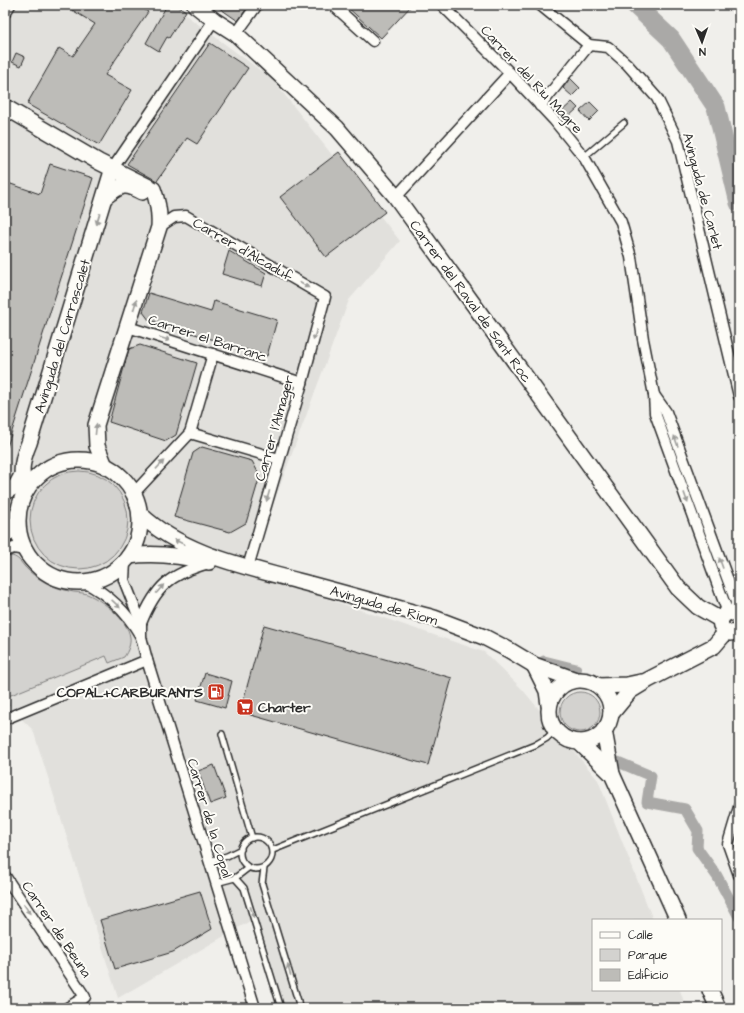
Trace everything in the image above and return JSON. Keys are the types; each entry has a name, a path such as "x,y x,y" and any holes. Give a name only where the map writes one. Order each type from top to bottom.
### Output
{"street":[{"path":"5,13 10,5"},
{"name":"Carrer del Raval de Sant Roc","path":"195,5 214,20 236,34 337,128 396,197 678,588 698,607 734,622"},
{"path":"236,34 257,5"},
{"path":"333,5 373,41"},
{"name":"Carrer del Riu Magre","path":"442,5 510,73 584,157 621,222 631,257 643,339 654,395 666,412 736,602 734,622"},
{"path":"540,5 589,45 540,106"},
{"name":"Avinguda del Carrascalet","path":"25,484 24,454 29,443 114,168 214,20"},
{"name":"Avinguda de Carlet","path":"589,45 608,47 627,64 657,98 678,141 739,396"},
{"path":"396,197 510,73"},
{"path":"5,107 99,162 114,168 153,189 158,201 160,214 159,227 96,425 97,446 105,466"},
{"path":"105,197 120,187 130,185 145,193 152,210 153,218 143,247 149,260"},
{"name":"Carrer d'Alcaduf","path":"159,227 174,217 186,216 326,297"},
{"name":"Carrer l'Almager","path":"248,567 326,297"},
{"name":"Carrer el Barranc","path":"128,328 302,383"},
{"path":"134,493 190,433 213,354"},
{"path":"190,433 279,459"},
{"path":"5,492 25,484 52,466 62,462 84,460 105,466 122,477 134,493 140,514 140,525 135,547 127,559 116,570 106,576 96,580 84,582 66,581 50,575 35,564 25,550 12,521"},
{"path":"5,540 21,499 25,484"},
{"name":"Avinguda de Riom","path":"140,514 150,524 173,539 229,561 434,618 484,637 534,665 576,680"},
{"path":"5,551 14,548 25,550"},
{"name":"Avinguda de Riom","path":"127,559 140,554 165,555 212,563 229,561"},
{"name":"Carrer de la Copal","path":"127,559 124,580 140,623 141,637 147,660 255,1008"},
{"name":"Carrer de la Copal","path":"140,623 151,600 164,584 181,572 212,563"},
{"name":"Carrer de la Copal","path":"84,582 96,588 118,605 141,637"},
{"path":"611,714 630,691 714,646 734,622"},
{"path":"5,719 147,660"},
{"path":"534,665 547,691 551,722 562,736 579,742 589,741 597,737 604,730 609,723 611,714 611,703 606,694 599,686 584,680 567,682 559,688 549,705"},
{"path":"599,686 627,686 648,680"},
{"path":"604,730 612,774 678,919"},
{"path":"579,742 612,774"},
{"path":"739,806 728,844 739,875"},
{"name":"Carrer de Beuna","path":"5,876 85,997 67,1008"},
{"path":"710,991 718,1008"}],"lane":[{"path":"584,157 624,123"},
{"path":"272,850 535,745 547,738 556,730"},
{"path":"222,734 252,838"},
{"path":"209,861 227,856 240,849 243,844 252,838 257,837 267,841 272,850 271,861 264,868 258,870 248,868 241,859 240,849"},
{"path":"216,883 235,878 248,868"},
{"path":"264,868 262,884 298,1001 298,1008"},
{"path":"235,878 244,888 282,1008"}],"shaded area":[{"path":"5,5 172,5 272,79 400,241 349,300 248,572 484,652 522,689 598,780 653,919 592,919 592,991 680,991 686,1008 278,1008 250,921 118,998 33,730 5,703"}],"green space":[{"path":"79,471 98,475 114,485 124,501 128,520 124,539 114,555 98,565 79,569 60,565 44,555 34,539 30,520 34,501 44,485 60,475"},
{"path":"12,556 19,560 26,568 41,580 71,592 87,594 100,601 113,611 125,624 130,640 129,647 124,657 109,663 106,656 6,697 9,705 5,707 5,560"},
{"path":"584,692 591,695 597,701 600,712 599,720 591,729 584,732 576,732 569,729 561,720 560,708 563,701 572,693"}],"building":[{"path":"64,5 138,5 148,12 105,75 132,90 99,145 27,104 59,48 73,56 95,24"},
{"path":"167,5 176,5 186,11 169,38 167,37 159,51 146,43"},
{"path":"215,5 249,5 238,21"},
{"path":"345,5 412,5 381,38"},
{"path":"210,43 248,68 197,144 187,138 157,181 127,164"},
{"path":"16,53 25,57 21,66 12,62"},
{"path":"570,78 580,88 572,96 563,88"},
{"path":"572,102 578,108 567,118 561,112"},
{"path":"590,102 599,111 589,121 580,111"},
{"path":"339,152 385,212 326,257 280,197"},
{"path":"50,164 93,178 7,447 5,447 5,182 40,194"},
{"path":"229,251 266,273 262,286 222,274"},
{"path":"149,293 211,312 214,301 277,320 267,356 149,320 143,312"},
{"path":"140,345 197,363 176,435 166,441 109,422 129,349"},
{"path":"202,447 252,461 260,476 246,523 230,532 174,517 193,453"},
{"path":"264,625 452,678 428,765 240,712"},
{"path":"205,673 232,681 225,708 197,700"},
{"path":"214,765 226,798 210,804 198,771"},
{"path":"200,891 212,929 173,952 115,969 100,920"}],"waterway":[{"path":"635,5 671,39 716,107 739,203"},
{"path":"544,661 576,669 576,671"},
{"path":"618,762 651,776 647,802 685,809 698,831 697,848 717,876 739,917"}],"place":[{"name":"COPAL+CARBURANTS","path":"216,692"},
{"name":"Charter","path":"245,707"}]}
